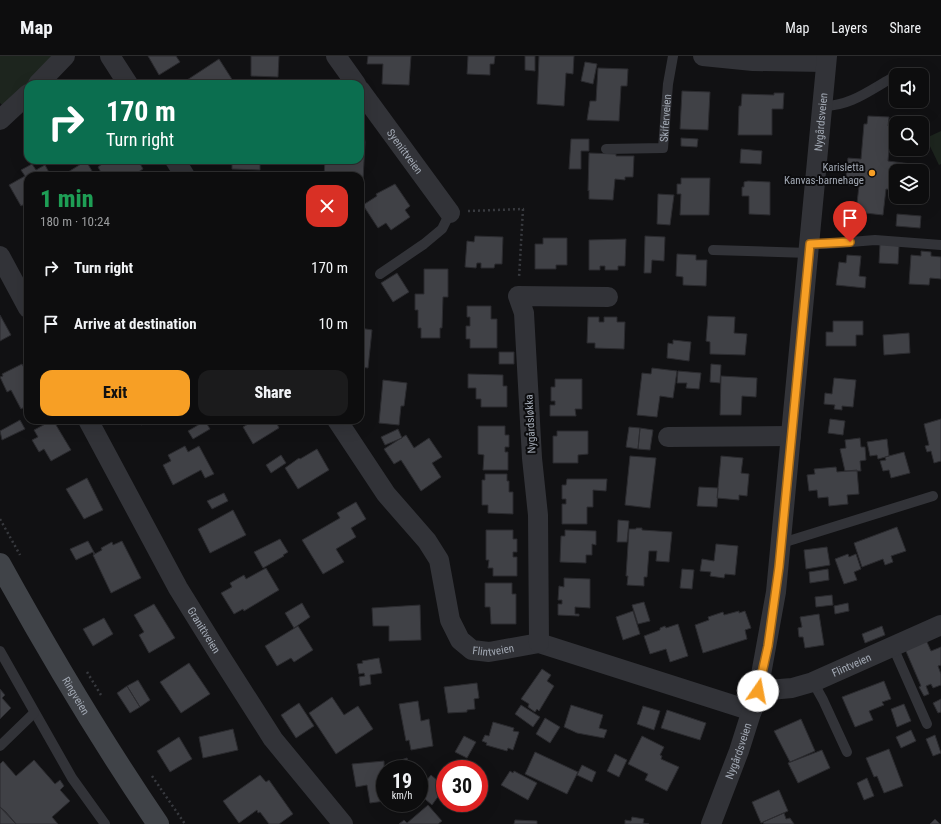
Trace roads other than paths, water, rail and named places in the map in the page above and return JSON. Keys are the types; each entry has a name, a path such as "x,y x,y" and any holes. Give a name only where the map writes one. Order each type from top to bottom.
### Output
{"main road":[{"name":"Ringveien","path":"0,564 53,659 112,754 158,824"}],"street":[{"path":"42,80 65,56"},
{"path":"110,56 125,80"},
{"path":"336,56 353,80"},
{"path":"702,56 753,61 826,59"},
{"name":"Nygårdsveien","path":"712,824 752,712 768,646 782,543 826,59"},
{"name":"Syenittveien","path":"364,95 450,213"},
{"path":"0,120 24,98"},
{"path":"0,256 24,301"},
{"name":"Nygårdsløkka","path":"539,643 538,515 532,458 524,313 518,296 608,297"},
{"name":"Granittveien","path":"90,424 178,588 222,660 273,740 343,824"},
{"name":"Flintveien","path":"340,424 386,494 427,541 439,560 450,620 460,640 472,650 489,652 539,643 752,712"},
{"path":"668,437 792,436"},
{"name":"Flintveien","path":"758,691 792,688 812,682 941,625"}],"lane":[{"name":"Skiferveien","path":"606,149 663,148 668,84 673,56"},
{"path":"822,106 834,106 847,103 889,80"},
{"path":"380,274 424,244 442,229 450,213"},
{"path":"713,250 809,248 826,244 875,240 941,244"},
{"path":"782,543 933,496"},
{"path":"893,647 927,724"},
{"path":"0,651 72,778 104,824"},
{"path":"812,682 823,700 847,752"},
{"path":"0,746 34,713"}],"place":[{"name":"Karisletta Kanvas-barnehage","path":"872,173"}]}
